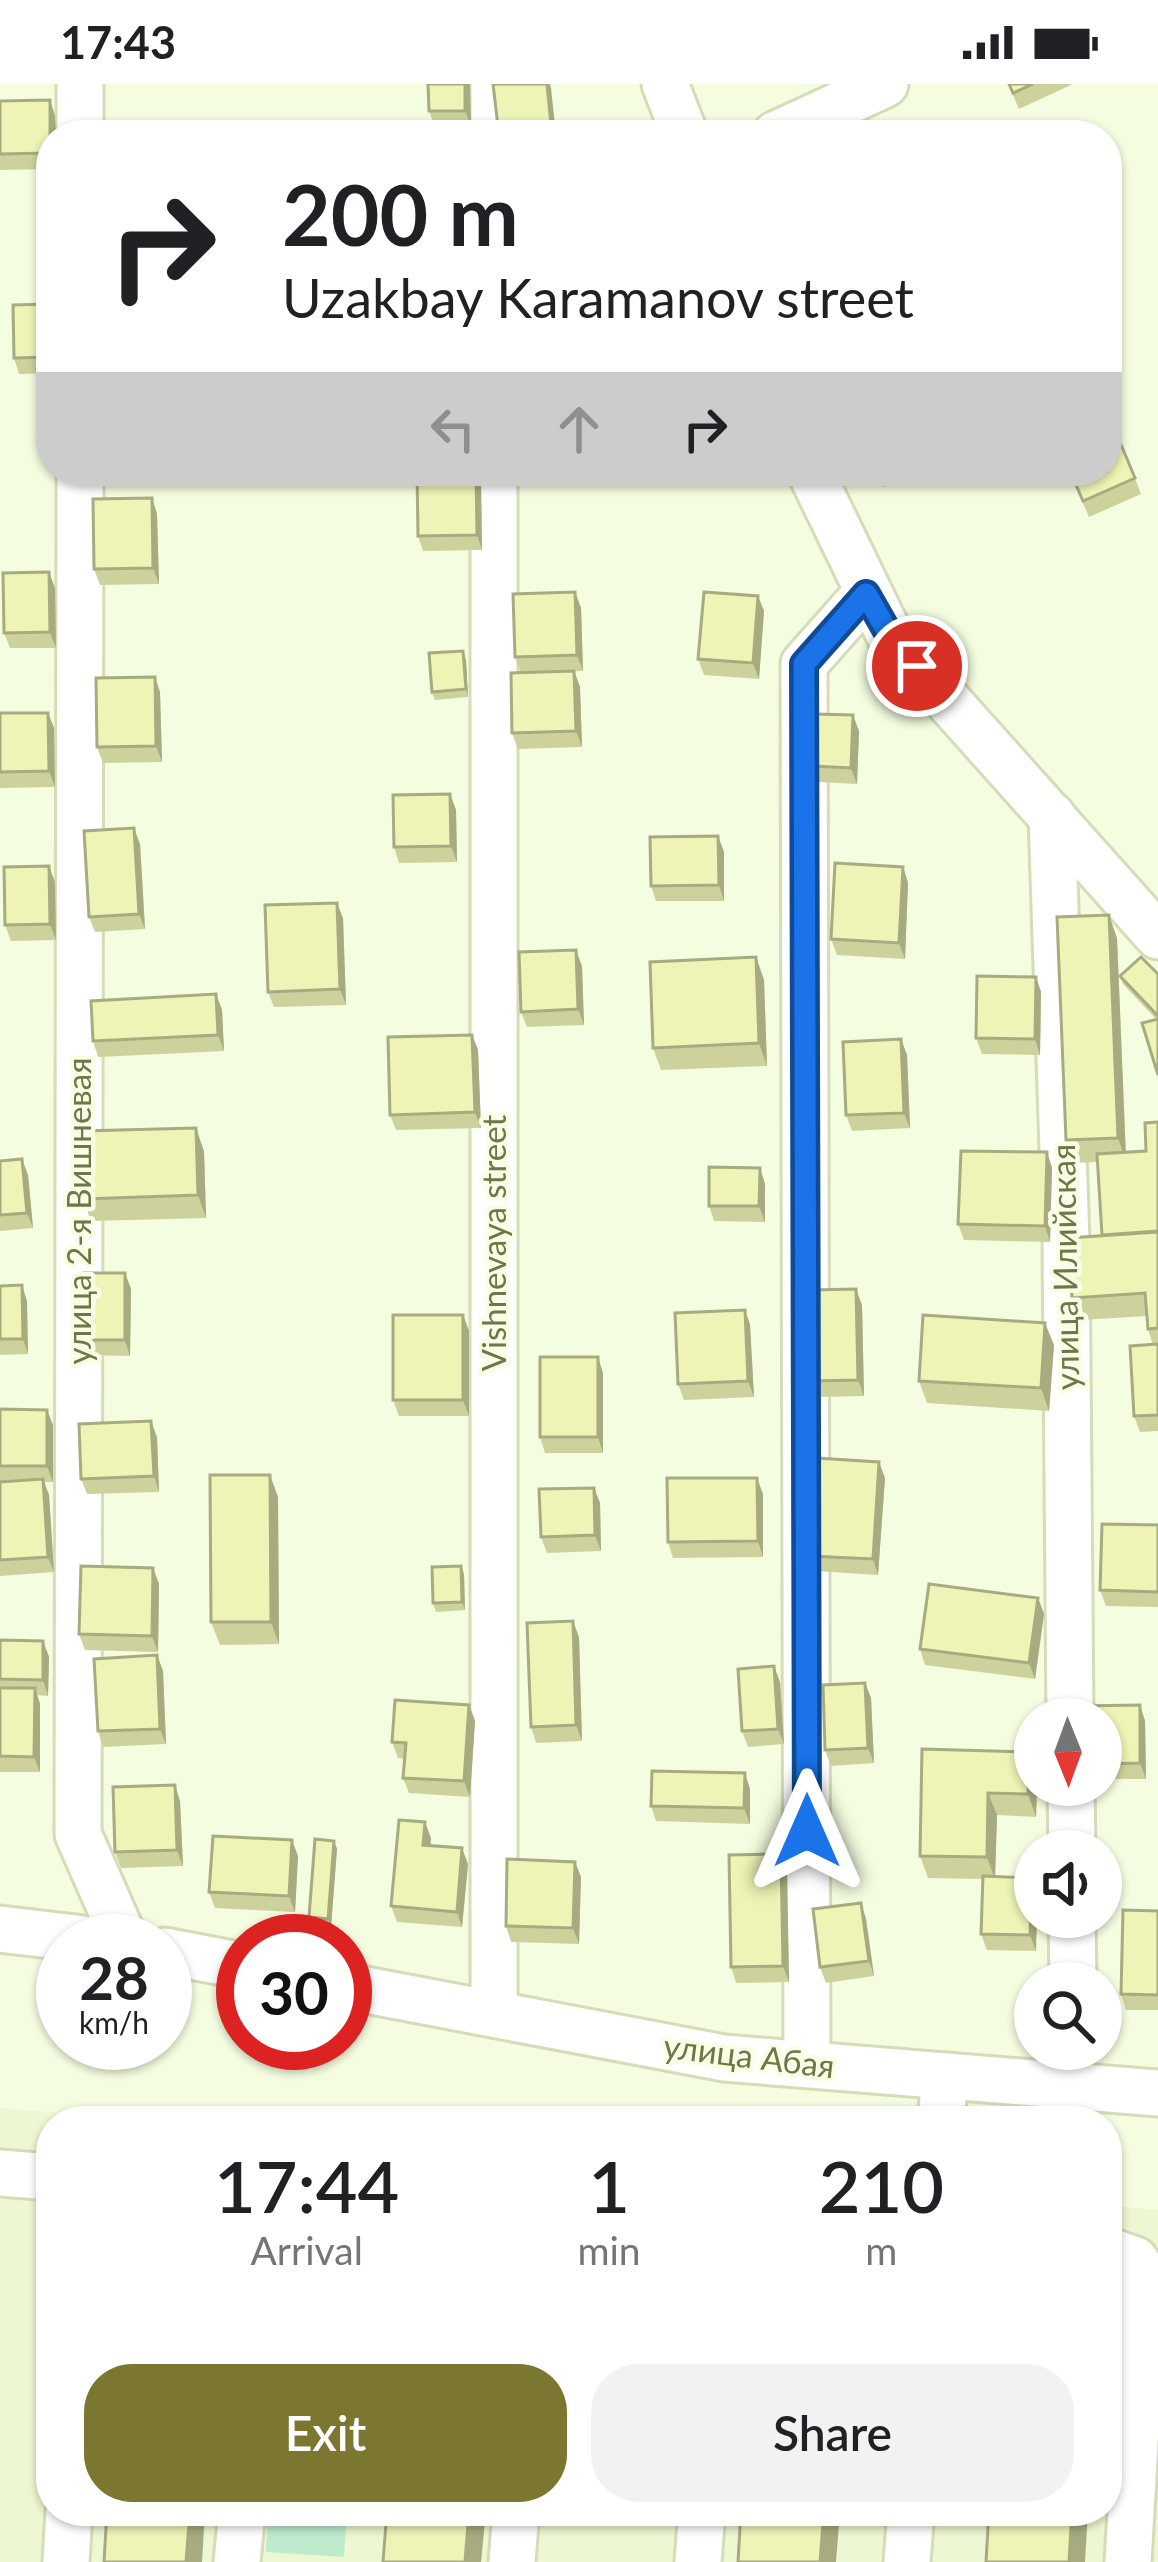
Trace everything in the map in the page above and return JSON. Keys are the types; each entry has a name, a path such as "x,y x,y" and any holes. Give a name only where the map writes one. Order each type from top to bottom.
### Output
{"street":[{"path":"80,84 80,120"},
{"path":"494,84 494,120"},
{"path":"665,84 679,120"},
{"path":"807,120 885,84"},
{"name":"улица 2-я Вишневая","path":"80,486 78,1834 113,1914"},
{"name":"Vishnevaya street","path":"494,486 494,2014"},
{"path":"817,486 890,636 1158,936"},
{"path":"807,2064 804,664 866,594"},
{"name":"улица Илийская","path":"1052,816 1066,1240 1070,1698"},
{"path":"0,1929 36,1933"},
{"name":"улица Абая","path":"372,1991 724,2058 945,2076 1031,2070"},
{"name":"улица Абая","path":"1084,2070 1158,2092"},
{"path":"942,2106 945,2076"},
{"path":"0,2174 36,2176"},
{"path":"1122,2255 1135,2260 1145,2275 1147,2295 1128,2562"},
{"path":"66,2562 68,2526"},
{"path":"237,2562 241,2526"},
{"path":"512,2562 515,2526"},
{"path":"698,2562 701,2526"},
{"path":"907,2562 910,2526"}],"shaded area":[{"path":"0,2108 36,2111 36,2526 1122,2526 1122,2206 1158,2210 1158,2562 0,2562"},
{"path":"267,2526 346,2526 344,2557 266,2552"}],"building":[{"path":"428,84 465,84 465,111 429,111"},
{"path":"493,84 547,84 551,120 497,120"},
{"path":"1009,84 1033,84 1013,93"},
{"path":"50,100 50,120 36,120 36,153 0,154 0,101"},
{"path":"36,304 36,357 14,358 13,305"},
{"path":"1122,447 1135,478 1122,484"},
{"path":"417,486 476,486 477,535 418,536"},
{"path":"1076,486 1117,486 1083,501"},
{"path":"152,498 153,568 94,569 93,499"},
{"path":"49,572 50,632 4,633 3,573"},
{"path":"575,592 577,655 515,657 513,594"},
{"path":"704,592 758,596 753,663 698,659"},
{"path":"463,651 466,689 432,692 429,653"},
{"path":"574,671 576,731 512,733 511,673"},
{"path":"155,677 156,746 97,747 96,678"},
{"path":"0,713 48,713 49,771 0,772"},
{"path":"815,714 853,715 851,768 813,766"},
{"path":"450,794 451,846 394,847 393,795"},
{"path":"134,828 139,914 89,917 84,831"},
{"path":"718,836 719,885 651,886 650,837"},
{"path":"835,863 903,867 899,943 831,939"},
{"path":"49,866 50,924 5,925 4,867"},
{"path":"337,903 340,989 268,992 265,905"},
{"path":"1109,915 1118,1138 1066,1140 1057,917"},
{"path":"576,950 578,1009 521,1012 519,952"},
{"path":"756,957 759,1043 653,1048 650,962"},
{"path":"1141,957 1158,974 1158,1016 1120,976"},
{"path":"977,976 1036,977 1035,1039 976,1038"},
{"path":"216,994 218,1035 93,1041 91,1001"},
{"path":"1158,1019 1158,1075 1142,1023"},
{"path":"472,1035 475,1112 390,1115 388,1037"},
{"path":"901,1039 904,1113 846,1115 843,1042"},
{"path":"1158,1122 1158,1231 1102,1235 1097,1154 1146,1151 1145,1123"},
{"path":"196,1128 198,1195 83,1199 81,1131"},
{"path":"961,1151 1047,1152 1045,1226 958,1224"},
{"path":"22,1159 27,1213 0,1215 0,1161"},
{"path":"709,1167 760,1168 759,1206 709,1206"},
{"path":"1158,1232 1158,1328 1148,1329 1145,1293 1072,1298 1068,1238"},
{"path":"84,1273 125,1273 125,1340 84,1340"},
{"path":"22,1285 23,1339 0,1339 0,1286"},
{"path":"856,1289 858,1380 812,1381 810,1290"},
{"path":"745,1310 748,1381 678,1384 675,1313"},
{"path":"393,1315 463,1315 463,1400 393,1400"},
{"path":"923,1315 1045,1323 1041,1388 919,1381"},
{"path":"1158,1344 1158,1415 1134,1416 1130,1346"},
{"path":"540,1357 598,1357 598,1437 540,1437"},
{"path":"0,1409 47,1410 47,1466 0,1466"},
{"path":"151,1421 154,1476 81,1479 79,1424"},
{"path":"816,1458 879,1462 873,1559 810,1556"},
{"path":"210,1475 270,1475 271,1622 211,1622"},
{"path":"667,1478 757,1478 758,1541 668,1542"},
{"path":"43,1479 48,1557 0,1560 0,1482"},
{"path":"594,1488 595,1535 541,1537 539,1489"},
{"path":"1102,1524 1158,1525 1158,1592 1100,1590"},
{"path":"81,1566 153,1568 152,1636 79,1634"},
{"path":"461,1566 462,1602 433,1603 432,1567"},
{"path":"929,1584 1038,1598 1029,1663 920,1649"},
{"path":"573,1621 576,1725 531,1727 527,1623"},
{"path":"0,1640 43,1641 43,1680 0,1679"},
{"path":"157,1655 160,1729 98,1731 94,1659"},
{"path":"774,1666 778,1729 742,1731 738,1669"},
{"path":"865,1683 868,1748 825,1750 823,1685"},
{"path":"0,1688 35,1688 34,1757 0,1756"},
{"path":"395,1700 469,1705 464,1781 403,1778 406,1743 392,1742"},
{"path":"1122,1705 1140,1705 1140,1763 1122,1763"},
{"path":"922,1749 1014,1752 1014,1794 988,1793 987,1857 920,1856"},
{"path":"652,1771 745,1773 744,1808 651,1806"},
{"path":"175,1785 177,1850 115,1852 113,1787"},
{"path":"399,1820 425,1822 423,1845 462,1848 457,1912 391,1906"},
{"path":"213,1836 292,1840 289,1896 209,1892"},
{"path":"315,1839 334,1841 328,1914 309,1914"},
{"path":"781,1854 783,1966 731,1967 729,1855"},
{"path":"507,1859 575,1862 573,1928 506,1926"},
{"path":"983,1876 1014,1877 1014,1935 981,1934"},
{"path":"861,1903 869,1961 820,1967 813,1909"},
{"path":"1123,1910 1158,1911 1158,1995 1122,1994"},
{"path":"106,2526 189,2526 186,2562 104,2562"},
{"path":"386,2526 468,2526 465,2562 383,2562"},
{"path":"740,2526 823,2526 820,2562 738,2562"},
{"path":"988,2526 1071,2526 1069,2562 986,2562"}],"route":[{"path":"807,1831 804,664 866,594 890,636 917,666"}]}
